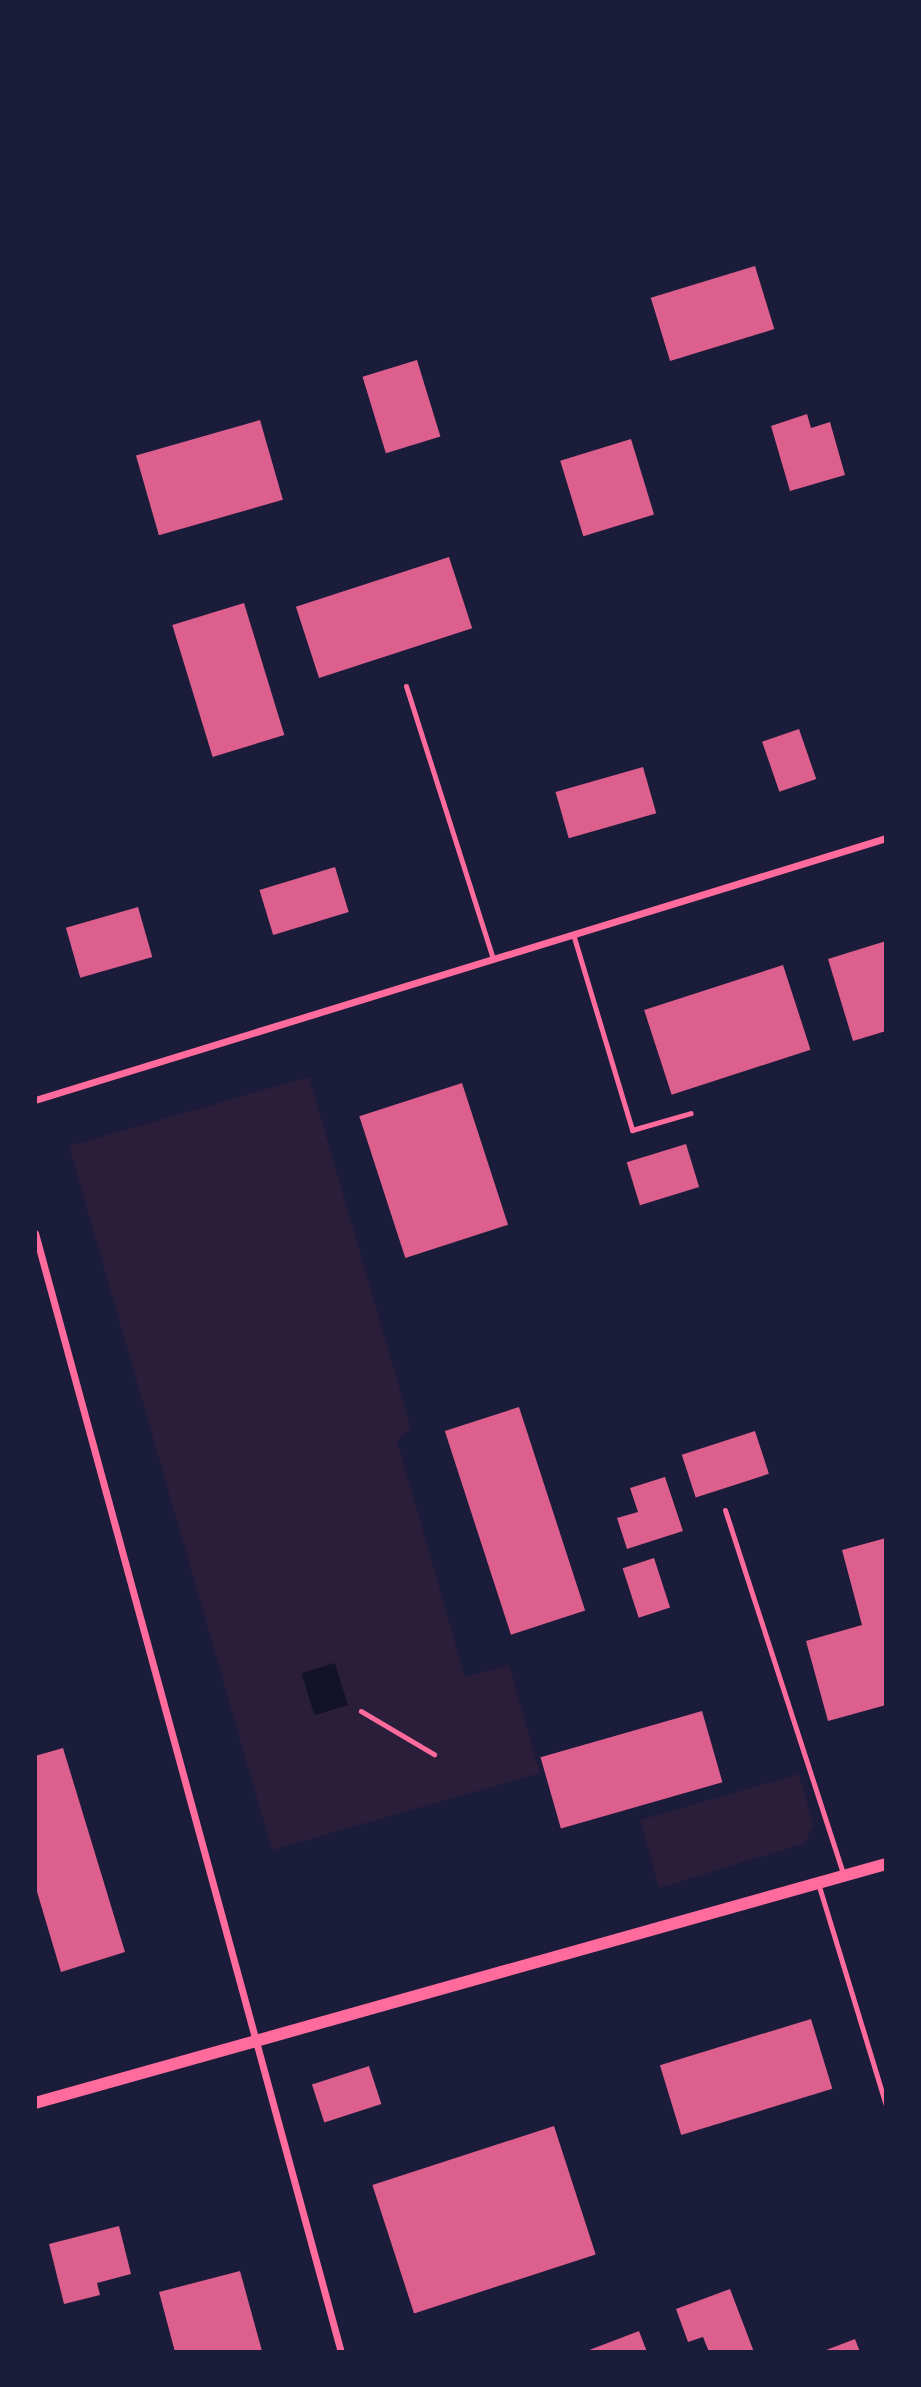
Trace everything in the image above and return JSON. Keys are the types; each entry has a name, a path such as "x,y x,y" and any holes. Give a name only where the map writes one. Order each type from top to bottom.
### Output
{"street":[{"path":"35,1100 886,838"},
{"path":"35,1233 341,2352"},
{"path":"35,2102 886,1864"}],"lane":[{"path":"406,686 494,958"},
{"path":"573,934 632,1130 691,1114"},
{"path":"725,1510 844,1876"},
{"path":"818,1883 886,2105"}],"path":[{"path":"361,1710 434,1754"}],"shaded area":[{"path":"309,1077 411,1428 397,1441 465,1677 509,1665 540,1773 272,1850 69,1146"},
{"path":"335,1663 348,1705 314,1715 302,1673"},
{"path":"799,1774 813,1825 805,1843 659,1888 640,1820"}],"building":[{"path":"755,266 774,329 670,361 651,298"},
{"path":"417,360 440,437 386,453 362,377"},
{"path":"807,414 811,428 830,422 845,475 790,491 771,426"},
{"path":"260,420 283,500 159,535 136,456"},
{"path":"631,439 654,515 583,536 560,461"},
{"path":"449,557 472,628 319,678 296,607"},
{"path":"244,603 284,735 213,757 172,625"},
{"path":"799,729 816,779 779,792 762,742"},
{"path":"643,767 656,813 569,838 556,792"},
{"path":"335,867 349,912 273,935 259,890"},
{"path":"138,907 152,957 80,978 66,928"},
{"path":"886,941 886,1031 853,1041 828,959"},
{"path":"783,965 811,1050 672,1095 644,1010"},
{"path":"462,1083 508,1225 405,1258 359,1116"},
{"path":"686,1144 699,1187 640,1205 627,1162"},
{"path":"519,1407 585,1611 511,1635 445,1431"},
{"path":"755,1431 769,1474 696,1498 682,1455"},
{"path":"665,1477 683,1531 627,1549 617,1518 638,1512 630,1488"},
{"path":"886,1538 886,1705 828,1721 806,1641 862,1625 842,1550"},
{"path":"654,1558 670,1607 639,1618 623,1568"},
{"path":"702,1711 722,1782 561,1828 541,1757"},
{"path":"63,1748 125,1952 61,1972 35,1885 35,1756"},
{"path":"811,2019 832,2089 681,2135 660,2065"},
{"path":"369,2066 381,2104 324,2123 312,2085"},
{"path":"554,2126 596,2254 414,2313 372,2185"},
{"path":"119,2226 131,2274 97,2283 100,2295 64,2304 49,2244"},
{"path":"240,2271 262,2351 175,2352 159,2292"},
{"path":"730,2289 754,2352 709,2352 703,2337 688,2342 676,2309"},
{"path":"639,2331 647,2352 584,2352"},
{"path":"855,2339 860,2352 821,2352"}]}
